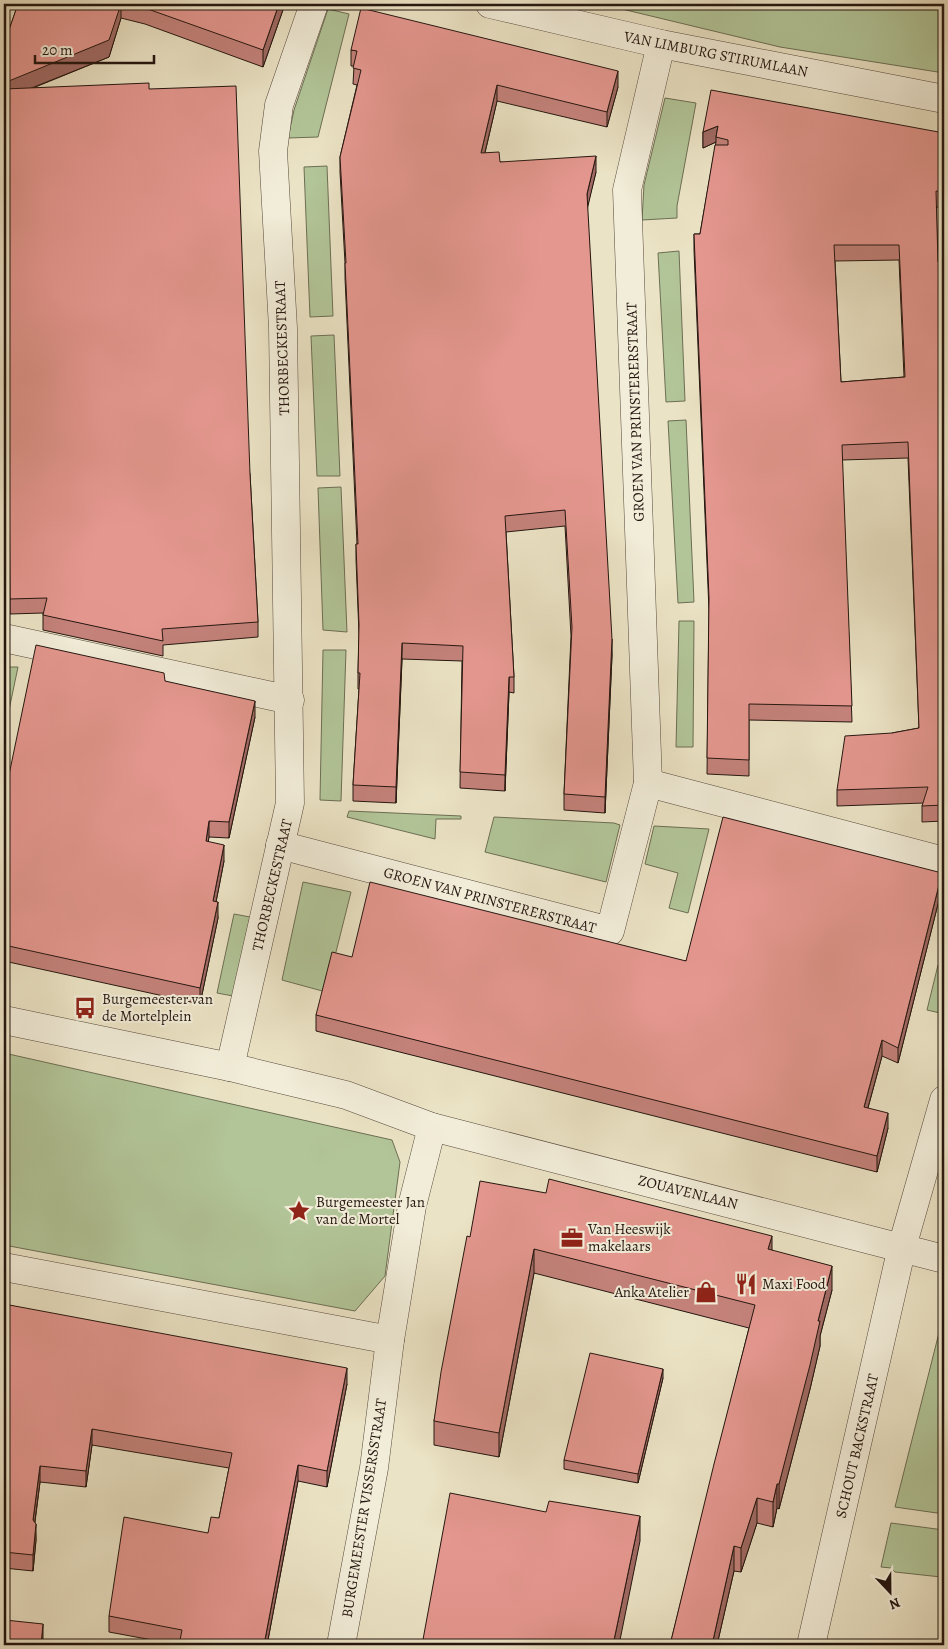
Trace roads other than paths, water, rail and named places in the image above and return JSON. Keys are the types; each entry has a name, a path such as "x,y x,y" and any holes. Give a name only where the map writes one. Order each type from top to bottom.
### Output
{"street":[{"name":"THORBECKESTRAAT","path":"230,1067 290,803 290,700 283,328 273,151 279,106 314,4"},
{"name":"VAN LIMBURG STIRUMLAAN","path":"490,4 661,44 944,99"},
{"name":"GROEN VAN PRINSTERERSTRAAT","path":"280,845 610,931 648,783 627,190 661,44"},
{"path":"4,638 290,700"},
{"path":"648,783 944,861"},
{"path":"4,1020 230,1067 346,1095 432,1127 412,1206 390,1340 4,1267"},
{"name":"SCHOUT BACKSTRAAT","path":"811,1645 902,1247 944,1100"},
{"name":"ZOUAVENLAAN","path":"432,1127 944,1259"},
{"name":"BURGEMEESTER VISSERSSTRAAT","path":"341,1645 374,1468 390,1340"}],"place":[{"name":"Burgemeester van de Mortelplein","path":"85,1008"},
{"name":"Burgemeester Jan van de Mortel","path":"299,1211"},
{"name":"Van Heeswijk makelaars","path":"572,1238"},
{"name":"Maxi Food","path":"746,1284"},
{"name":"Anka Atelier","path":"706,1292"}]}
